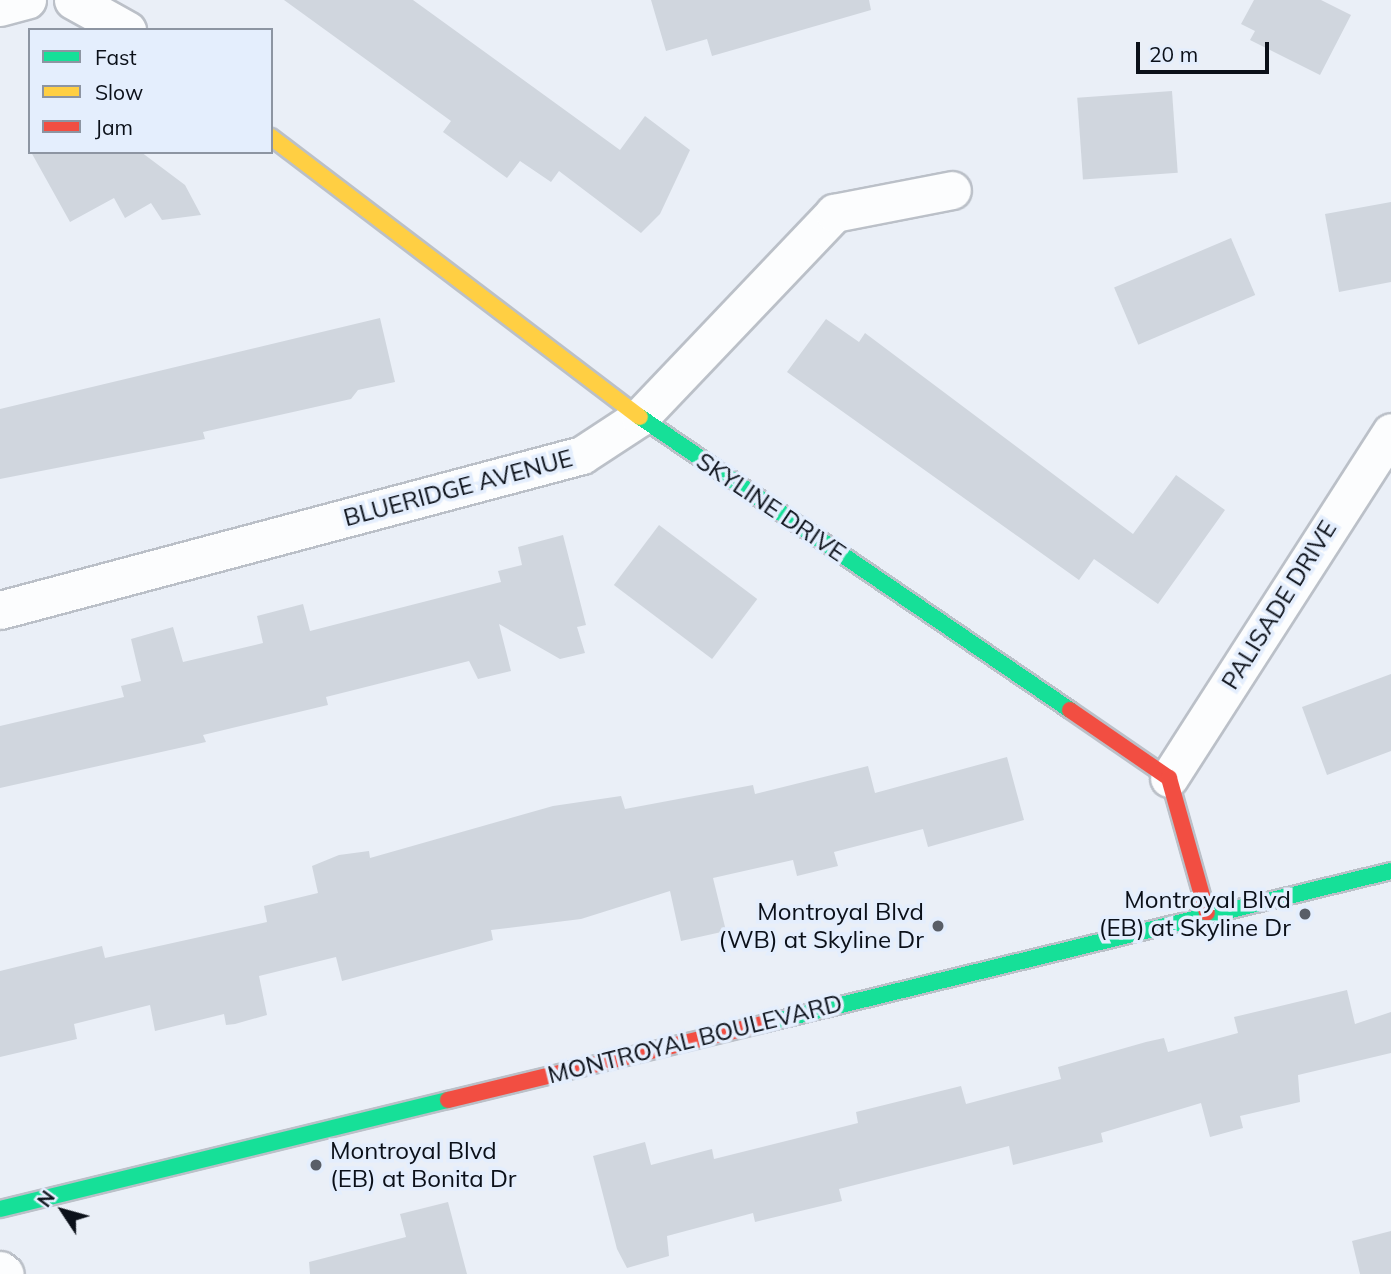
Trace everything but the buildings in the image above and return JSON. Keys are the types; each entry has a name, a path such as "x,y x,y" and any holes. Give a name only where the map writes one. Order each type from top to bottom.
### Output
{"street":[{"path":"0,7 27,0"},
{"path":"73,0 128,18"},
{"name":"SKYLINE DRIVE","path":"273,139 640,417 1170,778"},
{"name":"BLUERIDGE AVENUE","path":"0,610 582,455 640,417 834,213 952,190"},
{"name":"PALISADE DRIVE","path":"1170,778 1391,432"},
{"path":"1170,778 1207,913"},
{"name":"MONTROYAL BOULEVARD","path":"0,1209 1207,913 1391,871"},
{"path":"0,1270 5,1274"}],"traffic: fast":[{"path":"640,417 1070,710"},
{"path":"763,1024 1391,871"},
{"path":"0,1209 448,1100"}],"traffic: slow":[{"path":"273,139 640,417"}],"traffic: jam":[{"path":"1070,710 1169,778 1207,913"},
{"path":"448,1100 763,1024"}],"place":[{"name":"Montroyal Blvd (EB) at Skyline Dr","path":"1305,914"},
{"name":"Montroyal Blvd (WB) at Skyline Dr","path":"938,926"},
{"name":"Montroyal Blvd (EB) at Bonita Dr","path":"316,1165"}]}
